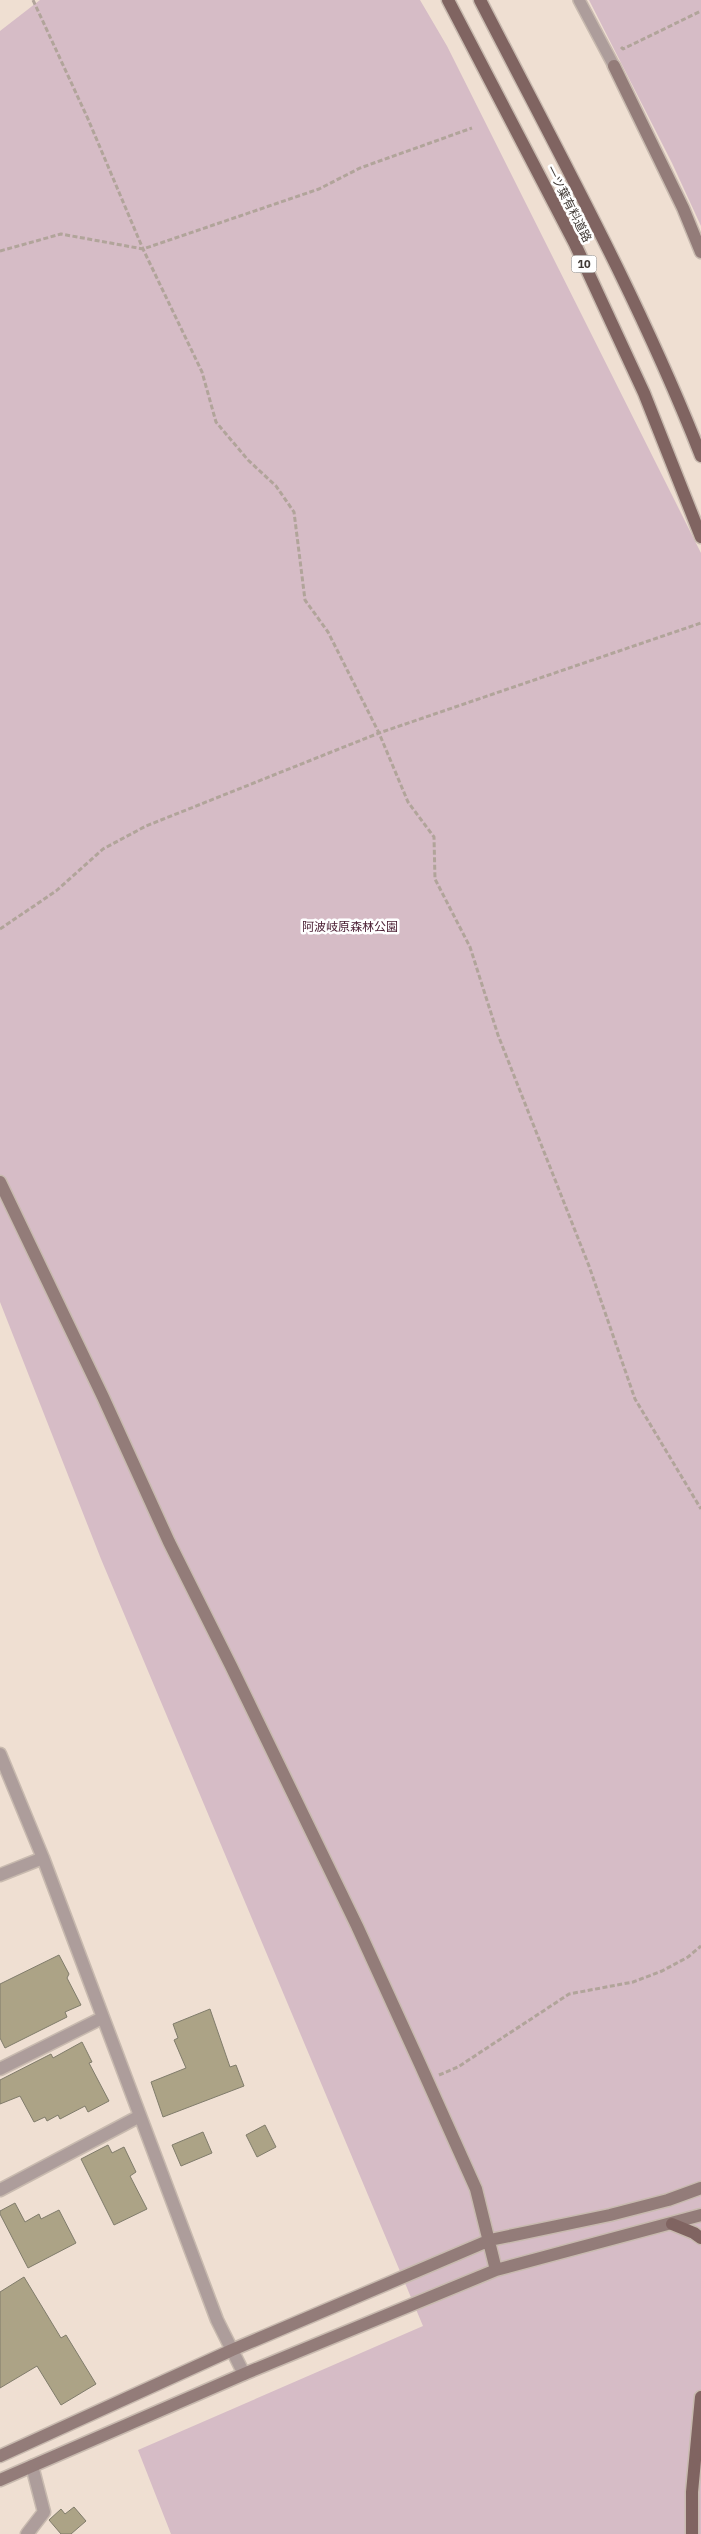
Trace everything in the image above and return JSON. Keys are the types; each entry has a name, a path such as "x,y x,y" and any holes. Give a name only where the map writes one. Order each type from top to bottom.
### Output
{"main road":[{"name":"一ツ葉有料道路","path":"448,0 575,244 644,393 701,537"},
{"name":"一ツ葉有料道路","path":"480,0 598,225 673,384 701,456"},
{"path":"672,2224 701,2238"},
{"path":"692,2534 692,2492 701,2397"}],"street":[{"path":"614,66 683,208 701,252"},
{"path":"0,1182 103,1397 169,1542 357,1926 476,2189 496,2270"},
{"path":"0,1754 43,1858 217,2320 244,2374"},
{"path":"0,1875 43,1858"},
{"path":"0,2069 102,2018"},
{"path":"0,2190 140,2116"},
{"path":"0,2456 232,2350 490,2240 610,2215 668,2200 701,2188"},
{"path":"0,2480 244,2374 496,2270 701,2215"},
{"path":"27,2534 44,2512 32,2466"}],"lane":[{"path":"579,0 614,66"}],"path":[{"path":"34,0 88,119 143,249 202,372 216,422 248,460 276,486 294,512 305,600 328,632 379,733 408,802 434,837 435,879 470,947 498,1034 588,1266 635,1399 701,1509"},
{"path":"619,46 623,49 701,10"},
{"path":"0,251 61,234 143,249 319,189 360,168 472,128"},
{"path":"0,929 56,891 103,849 146,826 379,733 701,623"},
{"path":"427,2080 458,2067 569,1994 633,1982 688,1957 701,1946"}],"green space":[{"name":"阿波岐原森林公園","path":"40,0 420,0 447,46 701,553 701,2534 171,2534 138,2450 423,2326 101,1559 0,1302 0,31"},
{"path":"589,0 701,0 701,226 672,163"}],"building":[{"path":"59,1955 69,1974 67,1978 81,2005 65,2012 67,2017 5,2048 0,2038 0,1984"},
{"path":"210,2009 230,2067 236,2065 244,2086 163,2117 151,2082 186,2068 174,2040 178,2038 173,2024"},
{"path":"82,2042 92,2062 89,2063 109,2101 88,2112 85,2106 60,2119 58,2115 47,2121 45,2117 34,2122 20,2096 0,2104 0,2080 51,2054 53,2058"},
{"path":"265,2125 276,2147 257,2157 246,2135"},
{"path":"203,2132 212,2153 181,2166 172,2145"},
{"path":"108,2145 112,2153 124,2147 136,2172 130,2176 147,2209 114,2225 81,2159"},
{"path":"15,2203 25,2222 39,2214 41,2219 59,2210 76,2243 28,2268 0,2214 0,2211"},
{"path":"24,2277 61,2338 66,2335 96,2384 61,2405 37,2366 0,2388 0,2292"},
{"path":"74,2507 86,2521 71,2534 61,2534 49,2520 61,2509 65,2514"}]}
